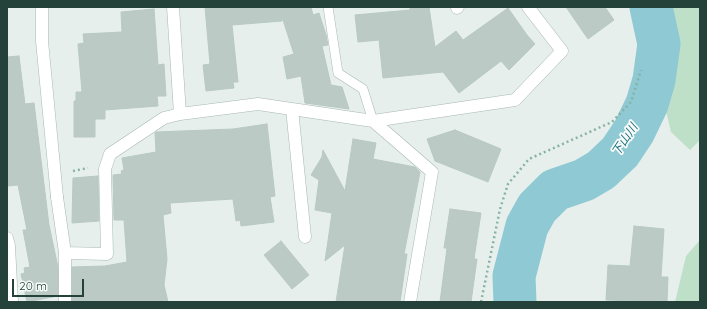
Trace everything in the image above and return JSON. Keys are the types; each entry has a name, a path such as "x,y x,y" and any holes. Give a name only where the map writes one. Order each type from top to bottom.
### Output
{"street":[{"path":"42,7 42,41 57,197 65,253 65,302"},
{"path":"173,7 180,114"},
{"path":"65,253 107,254 105,169 110,154 164,118 180,114 258,104 373,121 515,100 562,51 528,7"},
{"path":"292,109 305,237"},
{"path":"373,121 432,172 410,302"},
{"path":"7,238 9,246 12,302"}],"lane":[{"path":"328,7 338,73 363,89 373,121"}],"path":[{"path":"481,302 500,209 508,184 529,159 612,122 631,102 641,70"},
{"path":"55,175 91,167 110,154"}],"green space":[{"path":"641,7 700,7 700,140 690,150 671,132"},
{"path":"700,240 700,302 675,302 686,256"}],"building":[{"path":"205,7 311,7 313,15 319,13 326,35 328,45 322,46 331,85 342,87 349,109 305,103 301,76 287,79 283,57 294,54 282,17 282,21 232,25 238,82 233,82 234,88 206,91 203,65 210,64"},
{"path":"410,7 429,7 435,47 456,31 463,40 508,8 535,44 509,70 501,61 459,93 443,72 383,78 379,40 358,42 355,15 410,10"},
{"path":"566,7 605,7 614,20 588,39"},
{"path":"154,9 158,65 164,64 166,96 157,96 158,106 105,110 105,119 95,119 95,137 74,137 74,101 76,101 76,92 82,92 78,44 84,43 83,34 122,32 121,12"},
{"path":"19,56 25,104 34,103 49,225 58,267 58,296 27,302 21,274 25,273 24,268 30,267 23,230 27,230 18,185 8,186 7,176 7,57"},
{"path":"267,124 275,196 270,197 274,222 241,226 240,220 236,221 233,199 170,203 171,213 163,215 167,259 164,285 168,302 72,302 72,267 105,266 127,262 124,220 114,220 113,175 122,174 121,171 124,170 122,158 156,152 156,132 233,129"},
{"path":"455,130 501,149 488,182 435,161 427,139"},
{"path":"353,139 376,143 373,159 415,167 420,172 404,254 407,254 400,302 336,302 345,245 325,261 332,213 315,210 319,180 311,175 322,157 323,150 345,191"},
{"path":"98,176 99,221 72,223 73,178"},
{"path":"450,209 481,213 474,259 477,259 471,302 440,302 447,248 444,248"},
{"path":"634,226 664,229 661,277 668,277 667,302 606,300 608,265 630,266"},
{"path":"281,241 309,275 292,289 264,255"}],"waterway":[{"name":"下山川","path":"515,302 514,276 527,226 537,208 555,190 584,180 601,170 620,152 634,131 647,104 654,80 659,44 651,7"}]}
